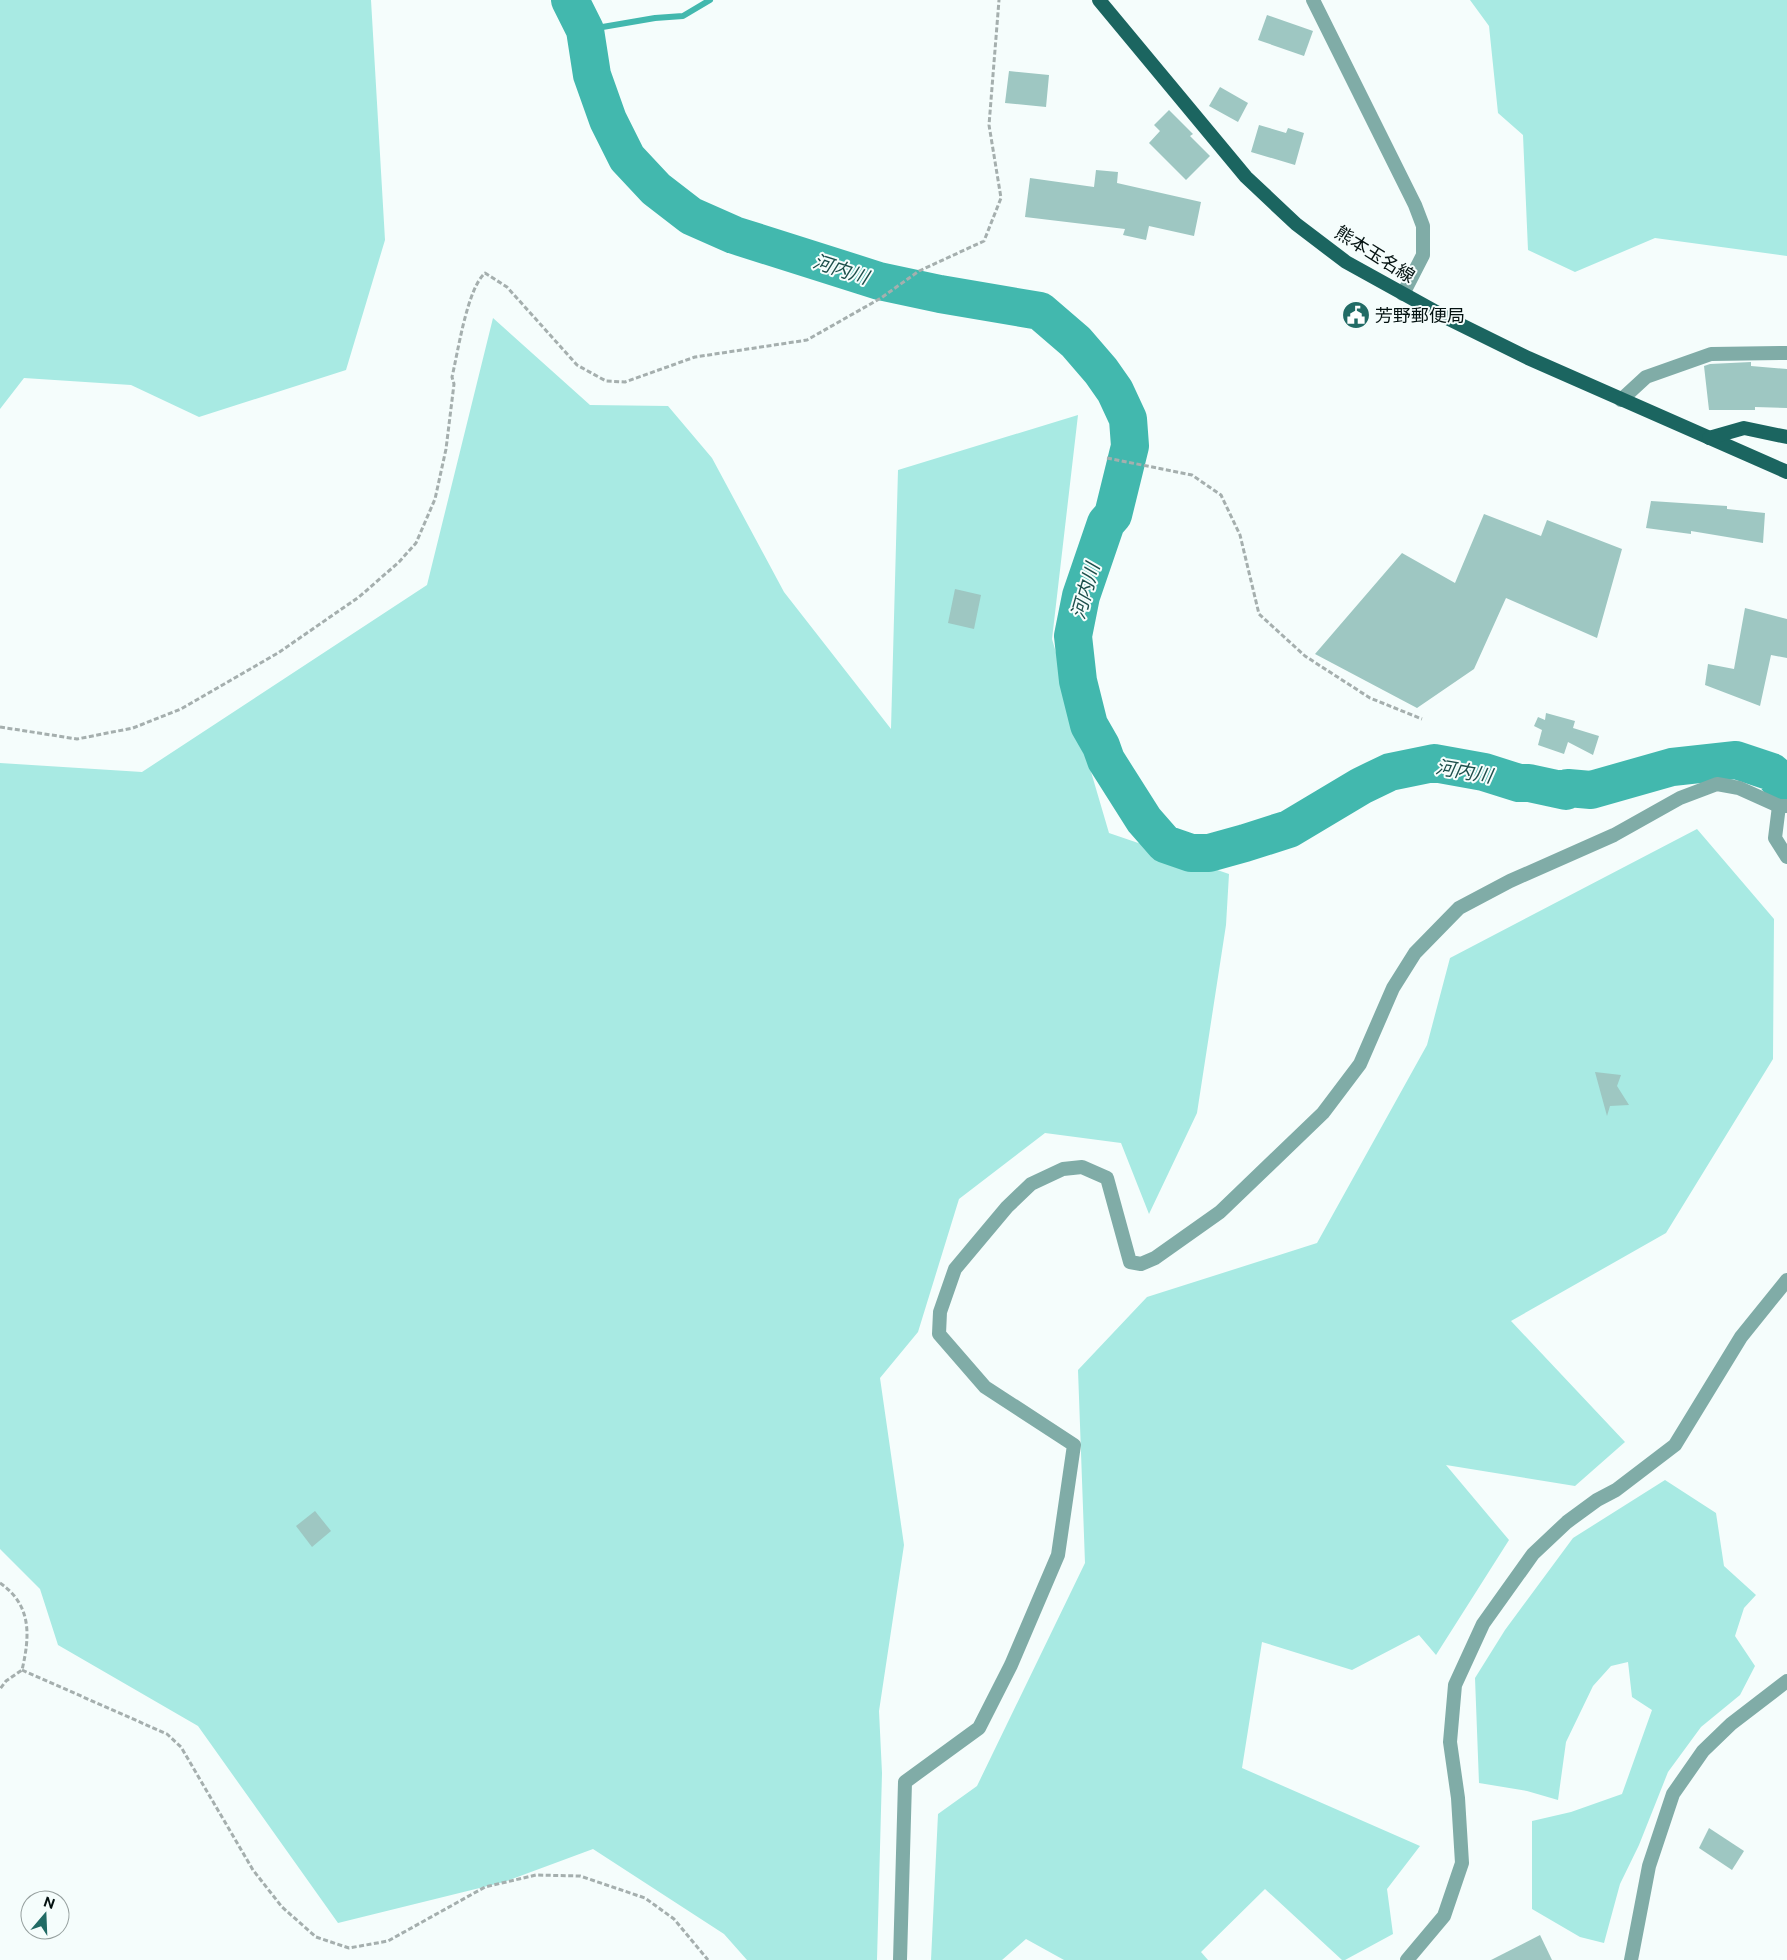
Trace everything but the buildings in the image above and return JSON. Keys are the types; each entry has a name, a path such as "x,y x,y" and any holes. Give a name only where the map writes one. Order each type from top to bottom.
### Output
{"main road":[{"name":"熊本玉名線","path":"1099,0 1246,177 1296,224 1339,256 1403,294 1528,358 1787,472"},
{"path":"1709,438 1744,428 1787,437"}],"street":[{"path":"1313,0 1415,205 1423,226 1423,255 1403,294"},
{"path":"1622,400 1646,377 1711,354 1787,353"},
{"path":"900,1960 905,1782 979,1728 1012,1665 1058,1555 1074,1445 985,1387 939,1334 940,1312 955,1269 1007,1207 1031,1184 1063,1169 1082,1167 1107,1178 1130,1262 1141,1264 1155,1258 1220,1212 1324,1113 1360,1064 1393,988 1416,953 1459,908 1510,880 1614,835 1680,798 1717,784 1739,788 1783,806 1775,838 1787,857"},
{"path":"1407,1960 1444,1916 1462,1863 1458,1798 1450,1742 1456,1685 1482,1624 1533,1554 1567,1522 1597,1500 1616,1490 1675,1445 1741,1337 1787,1280"},
{"path":"1631,1960 1649,1866 1673,1794 1703,1752 1731,1724 1787,1681"}],"path":[{"path":"0,727 76,739 134,728 181,709 278,653 359,597 399,562 416,543 435,498 446,449 454,384 452,377 468,309 478,279 485,273 507,287 577,365 606,381 625,382 695,357 807,340 881,298 920,271 949,259 984,240 1001,198 989,125 999,0"},
{"path":"1107,458 1192,475 1221,495 1240,535 1260,614 1305,656 1370,698 1422,719"},
{"path":"0,1583 19,1601 27,1620 26,1651 22,1670 6,1681 0,1689"},
{"path":"22,1670 167,1734 181,1747 253,1870 282,1907 316,1937 349,1948 388,1941 485,1887 536,1875 580,1876 644,1898 674,1919 708,1960"}],"shaded area":[{"path":"0,0 371,0 385,240 346,370 199,417 131,385 24,378 0,409"},
{"path":"1470,0 1787,0 1787,256 1655,238 1575,272 1528,250 1523,135 1498,113 1489,26"},
{"path":"493,318 590,405 668,406 712,458 784,592 891,729 898,470 1078,415 1052,639 1109,833 1229,874 1226,925 1197,1113 1149,1214 1121,1143 1045,1133 959,1199 918,1332 880,1378 904,1545 879,1711 882,1773 877,1960 747,1960 724,1934 593,1849 504,1882 338,1923 198,1726 58,1645 40,1589 0,1549 0,763 142,772 427,585"},
{"path":"1697,829 1774,919 1773,1059 1666,1233 1511,1321 1625,1442 1575,1486 1446,1465 1509,1540 1436,1655 1419,1635 1352,1670 1262,1642 1242,1768 1420,1846 1387,1889 1393,1934 1342,1960 1265,1889 1201,1952 1208,1960 1064,1960 1026,1939 1002,1960 931,1960 938,1814 977,1786 1085,1563 1078,1370 1147,1297 1317,1243 1427,1045 1450,958"},
{"path":"1665,1480 1716,1513 1724,1566 1756,1595 1744,1608 1735,1636 1755,1666 1740,1695 1701,1727 1668,1772 1639,1845 1620,1884 1604,1943 1580,1937 1532,1909 1532,1821 1571,1812 1622,1794 1652,1710 1632,1697 1628,1662 1611,1666 1593,1686 1566,1742 1558,1800 1527,1791 1479,1783 1475,1678 1505,1630 1573,1538"}],"waterway":[{"name":"河内川","path":"570,0 585,30 592,75 608,120 627,158 656,189 691,216 734,235 879,281 940,294 1040,311 1076,342 1101,371 1115,391 1128,419 1130,446 1113,515 1106,523 1081,596 1073,636 1078,681 1089,725 1101,746 1106,760 1144,820 1165,844 1191,853 1209,853 1245,843 1289,829 1361,786 1390,772 1434,763 1484,772 1519,783 1529,783 1566,791 1568,788 1591,790 1672,767 1736,760 1772,772 1787,790"},
{"path":"585,30 655,18 683,16 710,0"}],"place":[{"name":"芳野郵便局","path":"1356,315"}]}
